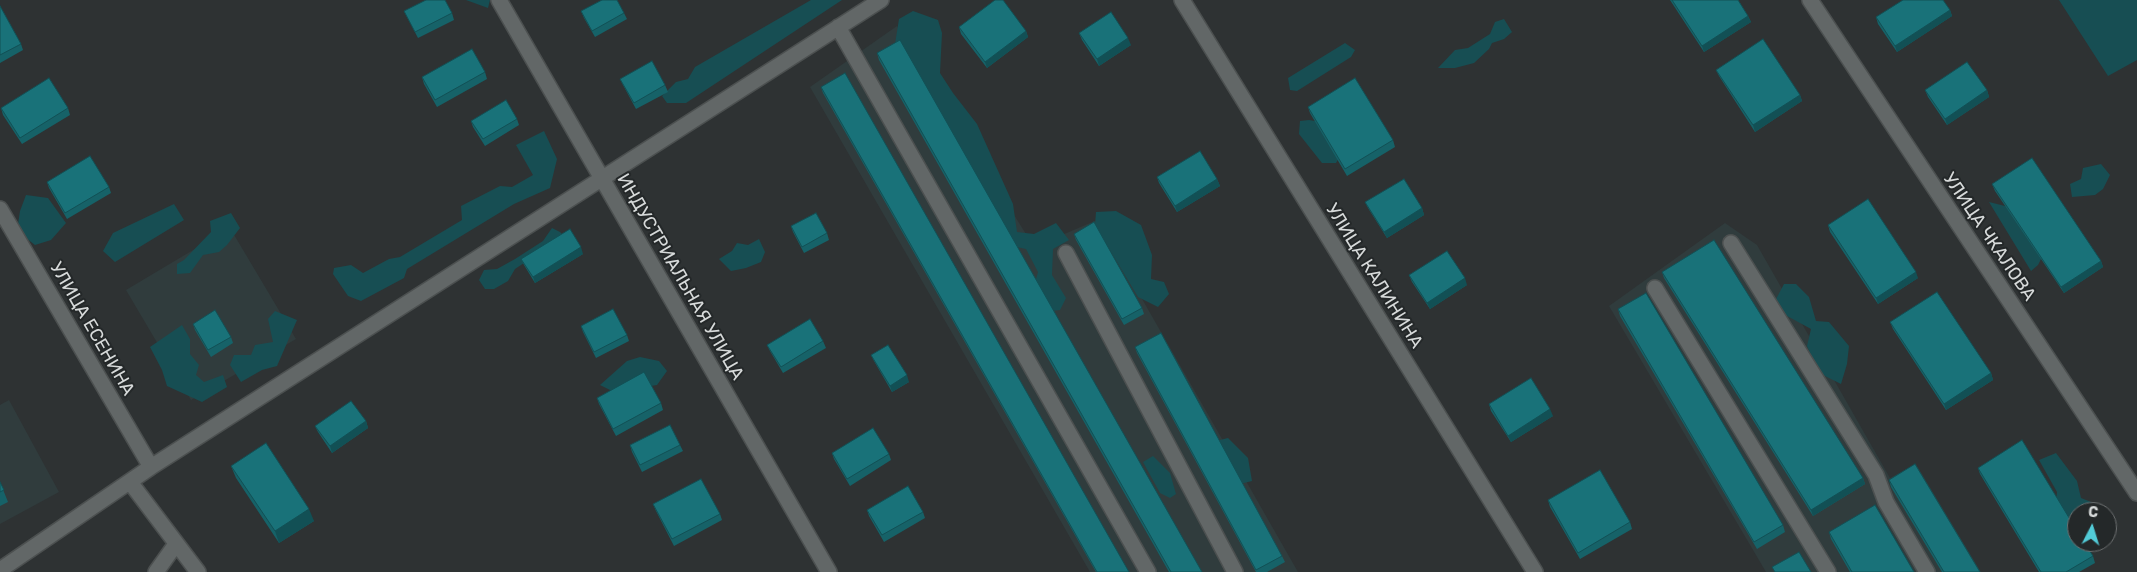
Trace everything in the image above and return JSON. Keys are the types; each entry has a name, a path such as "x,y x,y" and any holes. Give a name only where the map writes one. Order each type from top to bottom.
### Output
{"street":[{"name":"ИНДУСТРИАЛЬНАЯ УЛИЦА","path":"499,0 829,572"},
{"path":"9,568 151,467 881,0"},
{"name":"УЛИЦА КАЛИНИНА","path":"1182,0 1535,572"},
{"name":"УЛИЦА ЧКАЛОВА","path":"1810,0 2137,494"},
{"path":"838,27 1148,572"},
{"name":"УЛИЦА ЕСЕНИНА","path":"0,209 151,467"},
{"path":"1731,243 1876,475 1886,502 1927,572"},
{"path":"1066,253 1234,572"},
{"path":"1655,288 1828,572"},
{"path":"130,482 198,572"},
{"path":"156,572 176,544"}],"shaded area":[{"path":"466,0 490,0 488,8"},
{"path":"811,0 842,0 686,103 667,103 662,96 676,82 688,79 695,67"},
{"path":"2059,0 2137,0 2137,60 2108,76"},
{"path":"913,11 938,20 942,33 940,73 977,124 1013,204 1017,232 1034,234 1056,223 1069,240 1053,249 1052,275 1066,298 1060,310 1044,312 1033,290 1038,272 1026,249 1007,245 895,44 899,19"},
{"path":"1504,19 1512,32 1504,39 1492,43 1489,49 1474,63 1455,68 1438,68 1455,50 1468,48 1490,34 1495,22"},
{"path":"897,26 1034,247 1097,220 1298,572 1090,572 810,87"},
{"path":"1345,43 1355,50 1351,57 1297,91 1290,90 1288,78"},
{"path":"1300,121 1321,122 1340,156 1336,163 1322,163 1299,134"},
{"path":"544,131 557,159 550,188 514,204 407,269 404,278 361,301 348,296 333,274 334,268 351,265 363,273 389,259 400,257 462,220 461,206 500,186 512,187 533,175 516,145"},
{"path":"2101,164 2110,175 2103,189 2095,195 2072,197 2070,184 2081,179 2083,168"},
{"path":"26,195 48,198 66,223 51,240 35,245 17,231 20,211"},
{"path":"1989,202 2013,208 2045,251 2038,265 2031,271"},
{"path":"174,204 184,220 115,262 103,251 113,233"},
{"path":"1116,211 1141,225 1152,255 1151,279 1164,282 1169,294 1158,307 1138,297 1095,225 1096,212"},
{"path":"231,213 240,228 227,245 219,252 203,255 190,273 177,274 177,264 184,260 211,232 210,221"},
{"path":"1725,223 1757,245 1890,478 1916,464 1981,572 1766,572 1609,306"},
{"path":"230,228 296,339 191,400 126,290"},
{"path":"552,228 560,232 569,241 539,253 515,269 508,281 494,289 485,289 479,280 484,270 497,269 515,259 543,241"},
{"path":"759,239 765,252 761,262 731,271 719,259 732,251 737,243 748,245"},
{"path":"1784,284 1796,284 1809,297 1816,321 1829,322 1849,346 1847,364 1841,384 1819,373 1807,346 1811,329 1778,311 1775,301"},
{"path":"275,311 297,320 277,366 262,370 241,382 230,365 234,355 251,355 255,345 273,342 268,319"},
{"path":"182,325 190,339 190,354 199,365 196,375 204,382 223,375 227,387 202,402 167,386 162,370 150,347"},
{"path":"640,357 659,361 667,371 657,385 614,392 600,385 627,361"},
{"path":"9,400 59,492 0,524 0,405"},
{"path":"1228,438 1248,458 1252,481 1236,485 1216,441"},
{"path":"2056,453 2077,481 2081,498 2091,502 2067,502 2067,522 2055,512 2057,492 2039,460"},
{"path":"1153,456 1170,473 1176,494 1170,498 1160,493 1143,462"}],"building":[{"path":"426,0 445,0 452,13 415,32 404,11"},
{"path":"602,0 617,0 624,13 592,31 581,11"},
{"path":"995,0 1003,0 1026,31 985,62 959,27"},
{"path":"1672,0 1738,0 1748,16 1702,46"},
{"path":"1903,0 1943,0 1950,10 1895,46 1876,17"},
{"path":"0,6 21,44 0,55"},
{"path":"1111,12 1128,38 1097,59 1079,33"},
{"path":"1763,39 1800,95 1753,125 1716,70"},
{"path":"900,40 1202,572 1171,572 877,53"},
{"path":"472,49 485,72 435,100 422,77"},
{"path":"652,61 665,85 634,103 620,79"},
{"path":"1967,62 1987,90 1945,119 1925,90"},
{"path":"845,73 1129,572 1097,572 821,87"},
{"path":"49,78 68,108 20,138 1,108"},
{"path":"1355,78 1393,140 1345,169 1308,107"},
{"path":"506,100 517,119 483,139 471,121"},
{"path":"1200,151 1217,179 1175,206 1157,177"},
{"path":"90,156 109,187 65,213 47,182"},
{"path":"2032,158 2101,261 2061,287 1992,184"},
{"path":"1404,179 1422,208 1384,232 1365,202"},
{"path":"1868,199 1916,272 1876,298 1828,225"},
{"path":"816,213 827,233 802,247 791,226"},
{"path":"1094,222 1142,308 1122,319 1074,234"},
{"path":"570,229 581,247 533,277 521,259"},
{"path":"1714,240 1863,478 1811,510 1662,272"},
{"path":"1447,251 1465,278 1427,303 1409,275"},
{"path":"1937,292 1991,373 1944,404 1890,322"},
{"path":"1646,293 1783,525 1754,542 1618,309"},
{"path":"613,309 627,335 594,352 581,326"},
{"path":"215,310 231,337 208,350 193,324"},
{"path":"810,319 823,341 781,367 767,345"},
{"path":"1161,333 1282,556 1256,570 1135,347"},
{"path":"888,345 907,375 890,386 871,355"},
{"path":"644,372 661,403 613,429 597,398"},
{"path":"1531,378 1550,409 1508,436 1489,404"},
{"path":"351,401 366,421 330,446 315,426"},
{"path":"670,425 680,445 640,465 630,445"},
{"path":"873,428 889,454 847,479 832,453"},
{"path":"2022,440 2067,514 2067,552 2090,552 2093,556 2066,572 2041,572 1978,468"},
{"path":"266,443 309,509 275,531 231,466"},
{"path":"1915,464 1980,572 1944,572 1889,480"},
{"path":"1600,470 1630,522 1578,553 1548,500"},
{"path":"701,479 720,514 672,539 653,504"},
{"path":"0,482 4,490 0,492"},
{"path":"908,486 923,512 882,535 867,510"},
{"path":"1875,505 1914,572 1852,572 1829,532"},
{"path":"1799,552 1811,572 1775,572 1772,567"}]}
